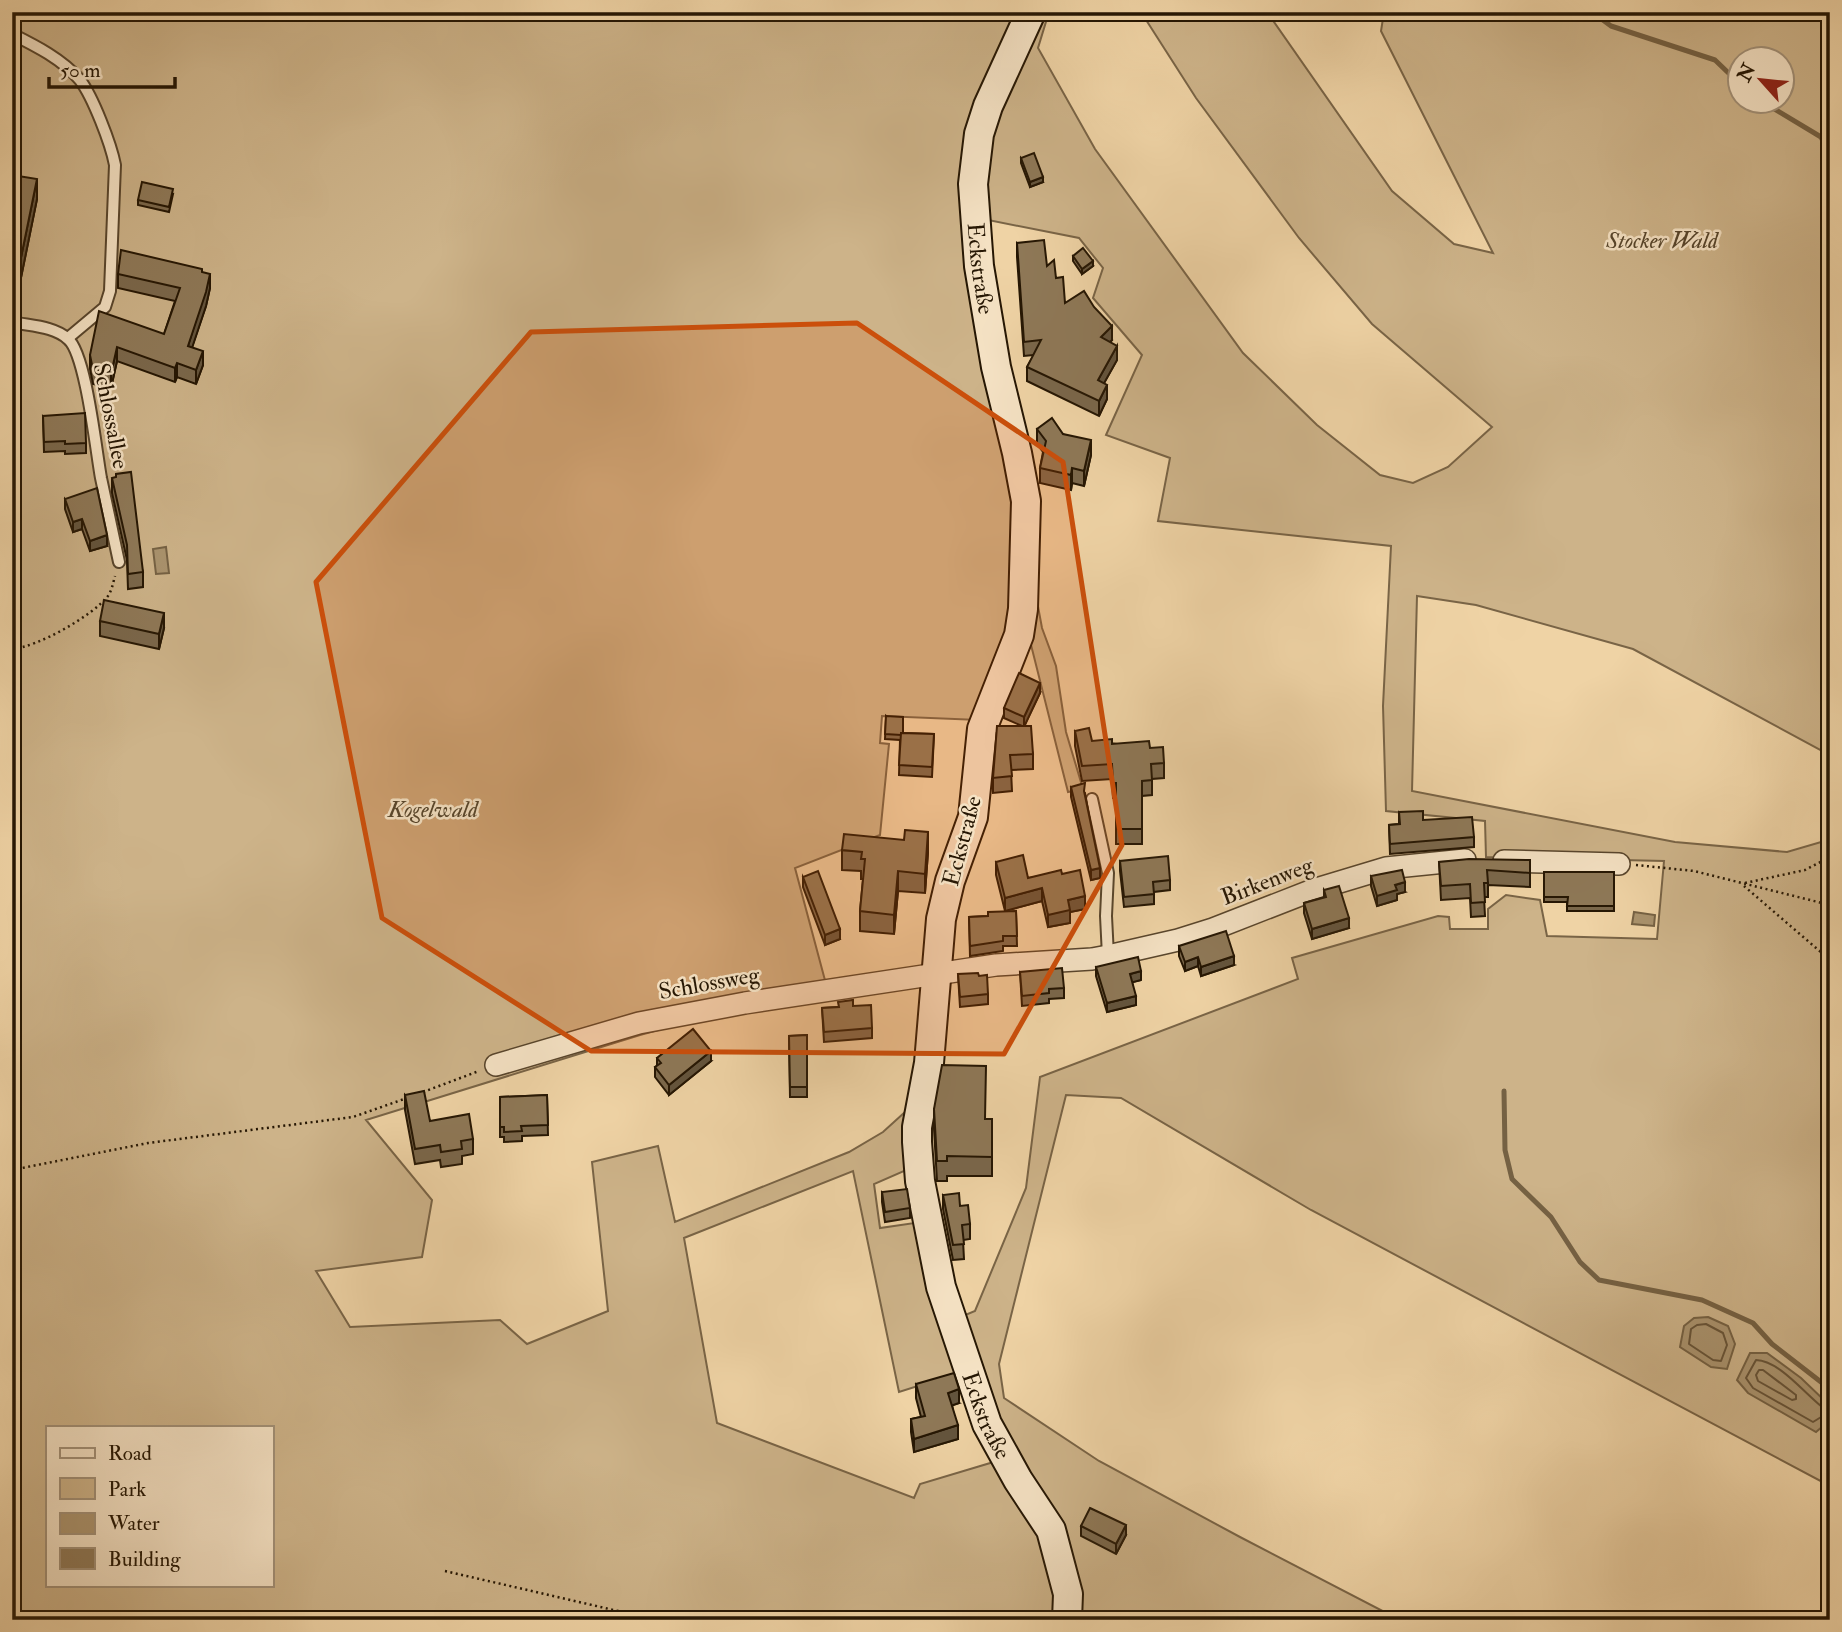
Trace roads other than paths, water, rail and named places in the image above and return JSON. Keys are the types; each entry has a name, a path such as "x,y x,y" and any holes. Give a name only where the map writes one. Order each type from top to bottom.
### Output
{"street":[{"name":"Eckstraße","path":"1031,12 988,106 979,134 973,184 979,266 996,367 1026,501 1023,608 1019,635 982,729 973,817 950,881 942,919 929,1063 916,1142 929,1236 941,1287 987,1424 1018,1480 1051,1530 1068,1594 1067,1620"},
{"name":"Birkenweg","path":"937,973 996,965 1108,956 1201,933 1313,890 1386,868 1469,860 1619,864"},
{"name":"Schlossweg","path":"496,1065 639,1023 745,1003 937,973"}],"lane":[{"path":"12,34 42,49 80,81 112,146 115,165 110,291 105,307 68,338"},
{"name":"Schlossallee","path":"12,322 52,330 68,338 75,346 90,406 119,562"},
{"path":"1092,799 1108,873 1105,916 1108,956"}],"water":[{"path":"166,547 169,573 156,574 153,549"},
{"path":"1634,912 1655,915 1654,926 1632,924"},
{"path":"1708,1317 1728,1326 1735,1344 1727,1369 1711,1367 1680,1347 1684,1326 1694,1318"},
{"path":"1750,1353 1767,1353 1801,1378 1826,1402 1830,1420 1816,1432 1748,1393 1737,1380"}],"waterway":[{"path":"1592,12 1611,26 1715,60 1727,72"},
{"path":"1786,116 1821,137 1830,156"},
{"path":"1504,1091 1505,1150 1512,1179 1551,1217 1580,1262 1599,1280 1702,1300 1753,1323 1772,1344 1830,1389"}],"park label":[{"name":"Stocker Wald","path":"1662,240"},
{"name":"Kogelwald","path":"433,809"}]}
